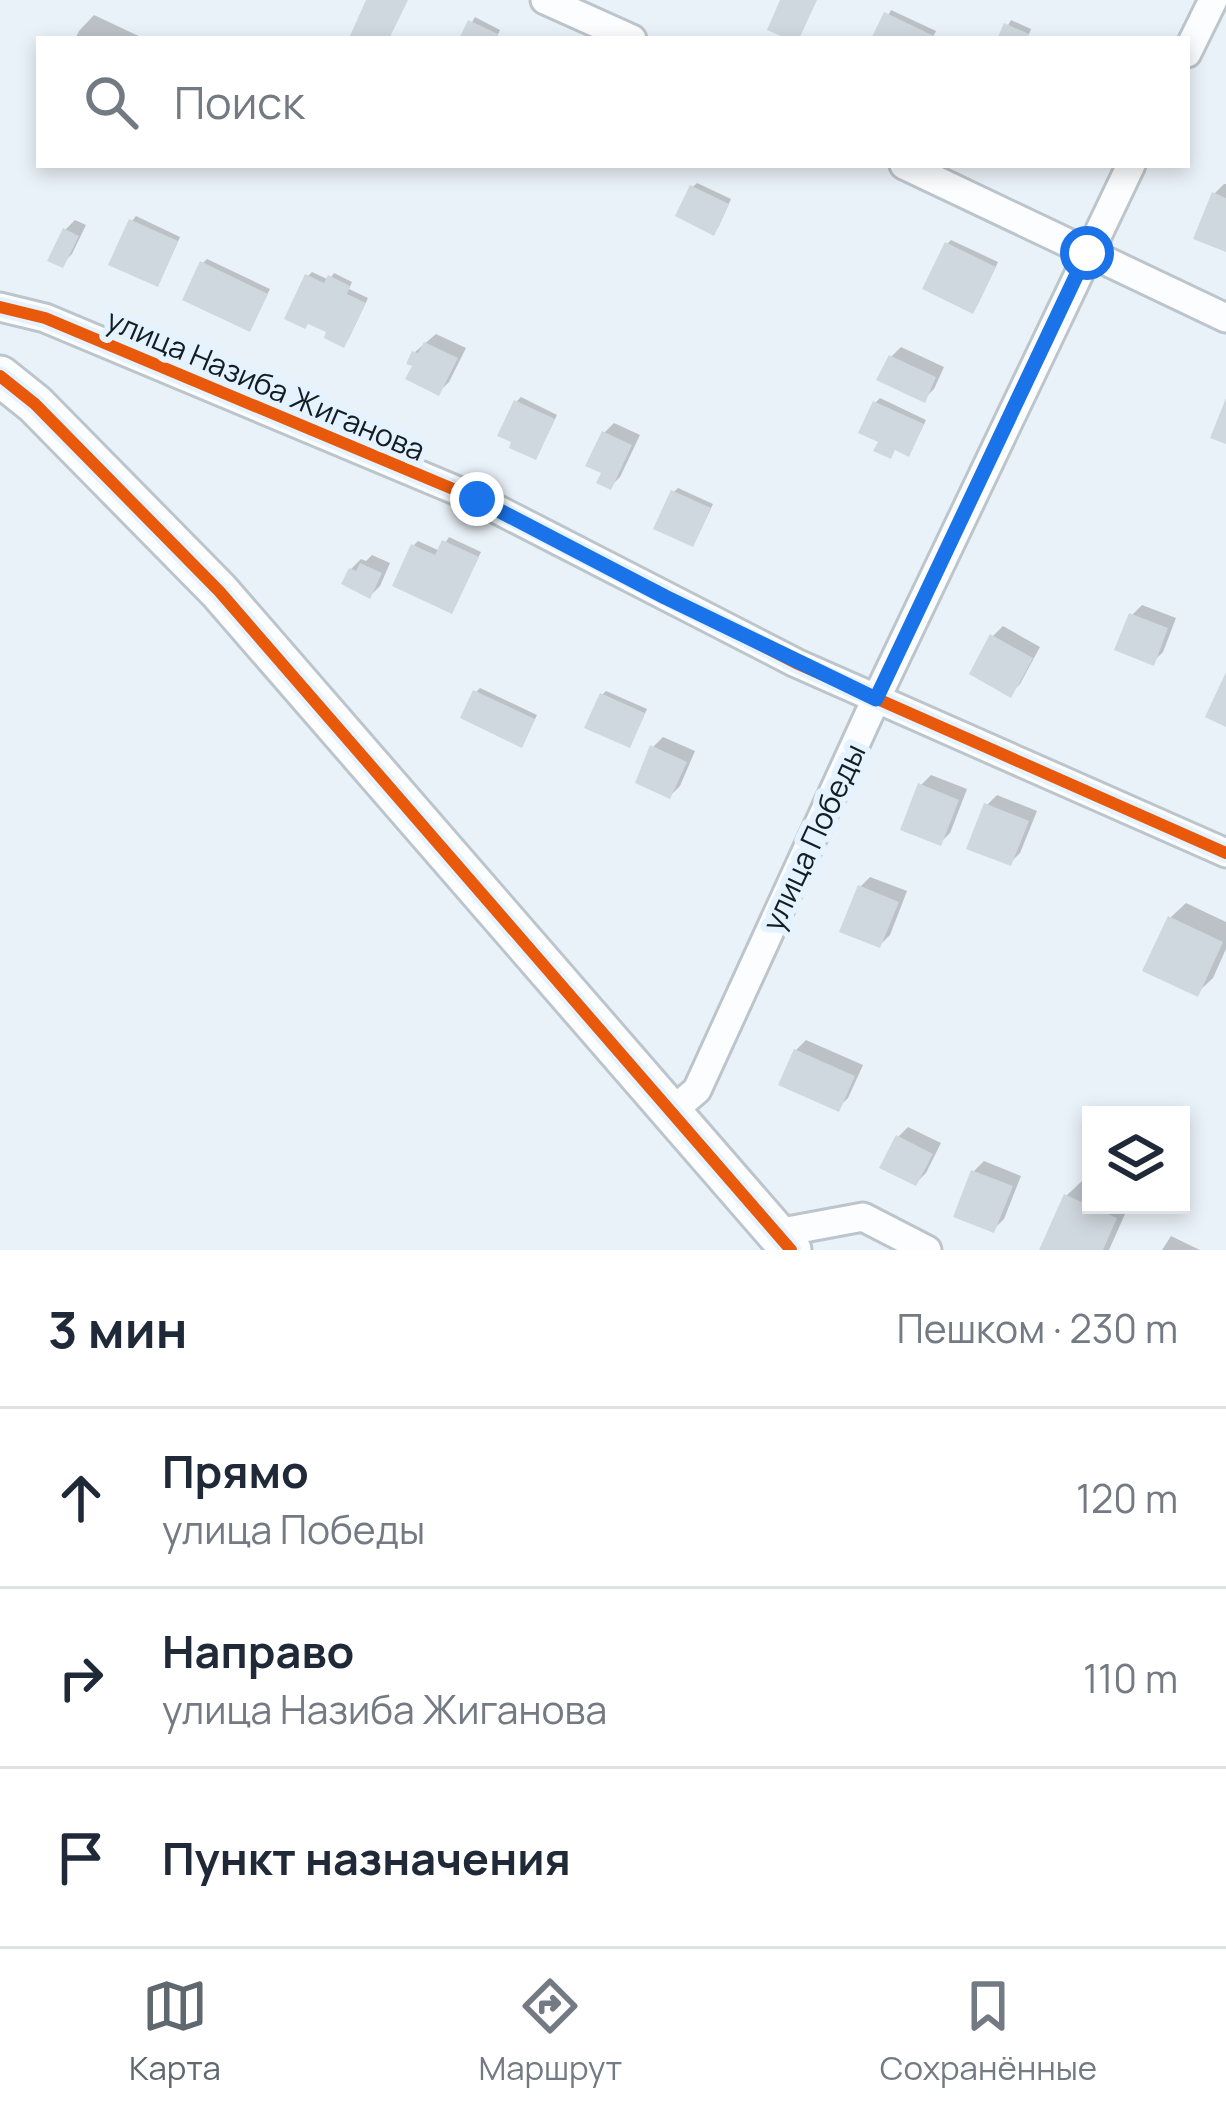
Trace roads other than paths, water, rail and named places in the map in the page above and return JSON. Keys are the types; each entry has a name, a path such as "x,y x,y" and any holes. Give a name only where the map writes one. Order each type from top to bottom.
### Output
{"street":[{"path":"545,0 625,36"},
{"path":"1190,46 1213,0"},
{"path":"910,168 1226,318"},
{"name":"улица Победы","path":"671,1112 698,1090 876,699 1130,168"},
{"name":"улица Назиба Жиганова","path":"0,308 45,318 477,499 876,699 1226,853"},
{"path":"0,376 35,404 219,591 784,1242 863,1216 927,1250"}]}
